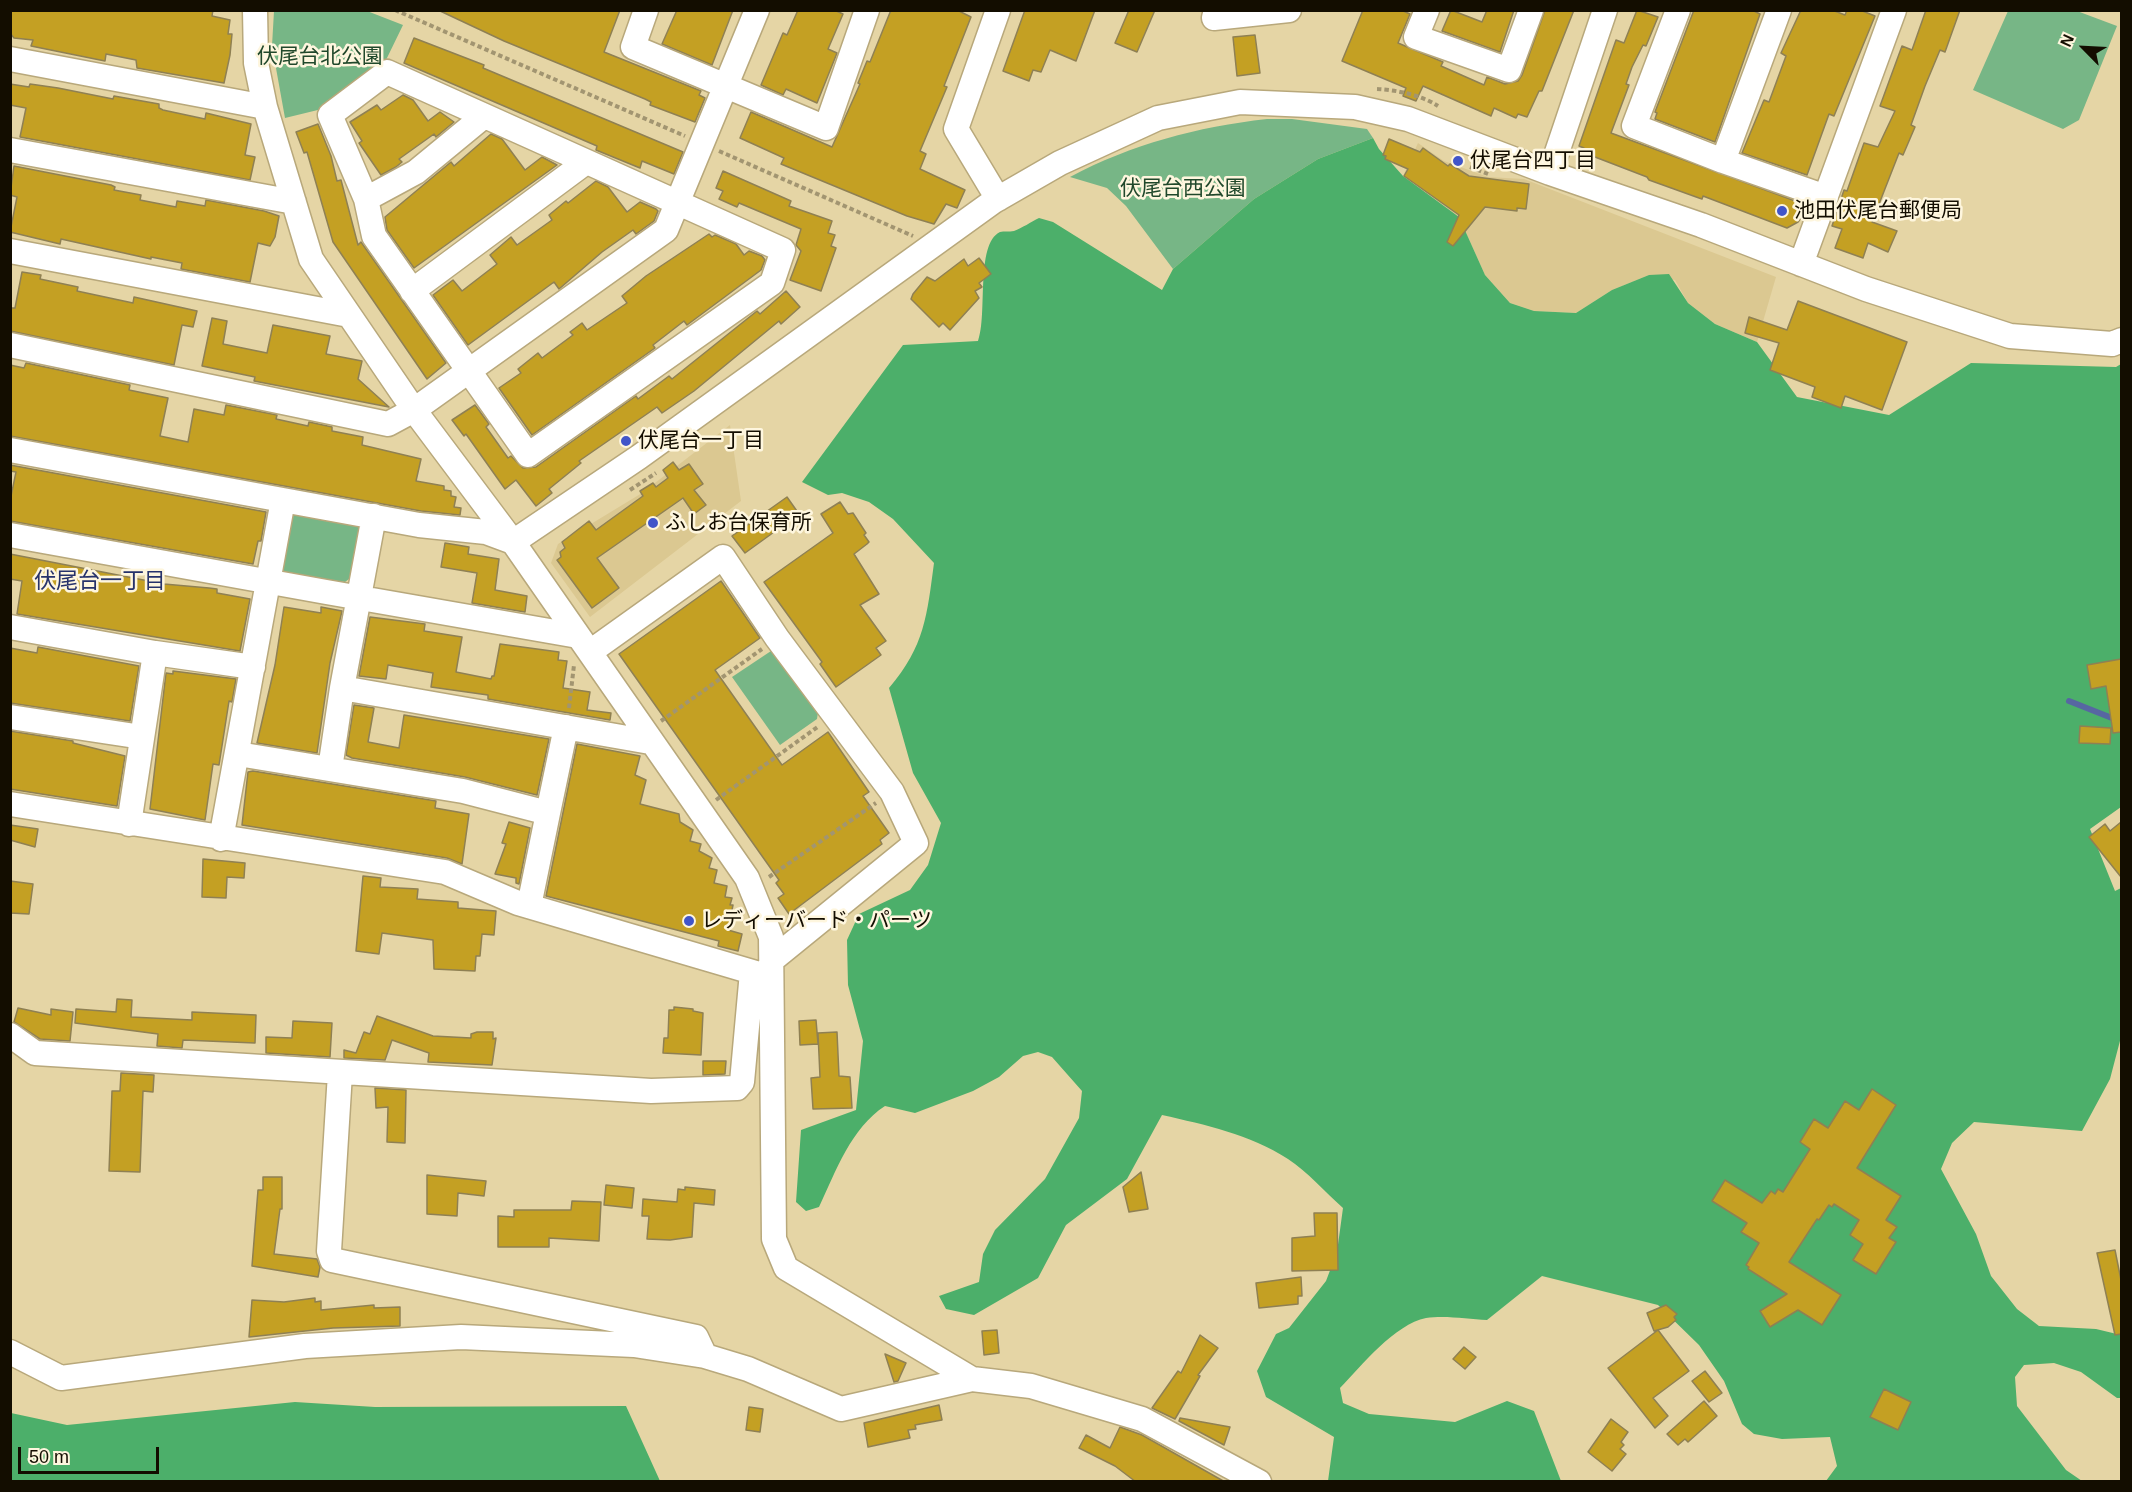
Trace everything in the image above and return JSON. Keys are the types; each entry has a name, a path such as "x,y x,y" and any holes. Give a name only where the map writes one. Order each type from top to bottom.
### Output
{"street":[{"path":"10,1035 34,1053 340,1073 651,1091 737,1088 742,1082 771,937 747,878 654,733 575,640 513,542 414,410 311,259 265,107 256,63 255,10"},
{"path":"646,10 633,47 826,128 867,10"},
{"path":"10,345 388,424 414,410 666,230 757,10"},
{"path":"998,10 956,129 998,199"},
{"path":"1216,10 1214,18 1289,10"},
{"path":"1427,10 1416,37 1509,70 1531,10"},
{"path":"1550,173 1605,10"},
{"path":"1678,10 1634,126 1723,161 1826,197"},
{"path":"1723,161 1779,10"},
{"path":"1801,264 1894,10"},
{"path":"10,59 265,107"},
{"path":"387,72 484,116 783,250 772,283 528,455 374,236 366,199 330,115 387,72"},
{"path":"513,542 639,457 998,199 1060,163 1158,118 1240,102 1355,107 1407,119 1550,173 1701,225 1866,290 2010,336 2112,344 2121,340"},
{"path":"366,199 416,172 484,116"},
{"path":"10,150 294,202"},
{"path":"412,291 586,162"},
{"path":"10,251 349,315"},
{"path":"10,450 419,525 486,532 513,542"},
{"path":"221,839 283,500"},
{"path":"330,769 342,688 374,516"},
{"path":"10,535 269,581 575,640 723,557 777,638 892,792 916,843 765,970"},
{"path":"10,627 253,667"},
{"path":"129,824 155,652"},
{"path":"342,688 566,727 654,733"},
{"path":"10,717 142,737"},
{"path":"530,906 566,727"},
{"path":"238,754 463,791 548,813"},
{"path":"10,804 221,839 445,872 530,906 765,970"},
{"path":"765,970 774,1239 786,1268 972,1379"},
{"path":"340,1073 329,1251 332,1260 696,1337 705,1356"},
{"path":"10,1352 61,1378 305,1346 461,1336 634,1345 705,1356 748,1369 841,1408 972,1379 1031,1386 1142,1419 1259,1482"}],"path":[{"path":"395,10 922,239"},
{"path":"1370,89 1390,89 1430,100 1448,112"},
{"path":"1463,164 1491,174"},
{"path":"625,493 642,484 660,470"},
{"path":"654,733 777,638"},
{"path":"566,727 575,659 575,640"},
{"path":"712,802 834,715"},
{"path":"763,882 892,792"}],"shaded area":[{"path":"1418,143 1444,161 1488,177 1524,179 1776,277 1757,342 1715,324 1688,303 1675,280 1649,275 1612,290 1576,313 1534,311 1510,303 1485,275 1459,217 1403,176"},
{"name":"ふしお台保育所","path":"730,425 741,501 590,617 551,563 558,544 642,493"}],"green space":[{"name":"伏尾台北公園","path":"274,11 367,11 403,25 386,60 377,72 326,108 285,118 272,46"},
{"path":"2008,11 2077,11 2117,26 2079,120 2063,129 1973,90"},
{"name":"伏尾台⻄公園","path":"1267,119 1292,119 1367,129 1373,138 1318,159 1254,199 1173,269 1126,206 1107,188 1070,177 1141,146 1190,132"},
{"path":"1373,138 1379,149 1403,176 1459,217 1485,275 1510,303 1534,311 1576,313 1612,290 1649,275 1669,274 1688,303 1715,324 1757,342 1797,397 1889,415 1971,363 2116,367 2121,364 2121,807 2090,829 2115,891 2121,888 2121,1037 2110,1079 2082,1131 1974,1122 1952,1143 1941,1169 1976,1234 1991,1276 2017,1309 2039,1326 2096,1329 2121,1335 2121,1398 2117,1398 2081,1372 2054,1363 2024,1365 2015,1377 2017,1406 2066,1470 2082,1481 1826,1481 1837,1466 1830,1437 1782,1439 1754,1434 1742,1424 1724,1381 1699,1345 1658,1305 1542,1276 1487,1320 1433,1317 1402,1328 1379,1347 1340,1388 1343,1403 1369,1414 1455,1422 1507,1401 1534,1411 1561,1481 1328,1481 1334,1437 1266,1397 1257,1371 1276,1334 1289,1328 1326,1281 1337,1252 1343,1208 1295,1164 1258,1143 1211,1127 1162,1115 1127,1179 1066,1225 1038,1278 974,1315 946,1309 939,1296 979,1282 983,1254 995,1230 1045,1179 1079,1118 1082,1091 1052,1057 1038,1052 1023,1056 999,1077 973,1091 915,1113 885,1106 873,1115 854,1138 838,1165 819,1207 806,1211 796,1202 801,1130 856,1110 863,1041 848,985 847,940 859,914 910,890 928,865 941,823 913,773 889,688 901,673 917,644 926,614 934,563 893,519 869,502 842,493 828,495 802,482 903,345 978,341 981,329 987,250 992,239 1000,232 1014,231 1039,218 1053,222 1162,290 1173,269 1254,199 1318,159"},
{"path":"296,511 355,522 361,531 353,576 345,582 287,574 280,567 289,516"},
{"path":"771,651 779,652 818,712 817,719 780,745 732,677"},
{"path":"295,1402 375,1407 626,1406 660,1481 11,1481 11,1413 67,1425"}],"building":[{"path":"10,10 213,10 212,16 230,20 228,34 232,34 230,55 224,83 137,68 136,60 106,54 105,61 31,46 33,40 14,38 10,33"},
{"path":"438,10 620,10 604,52 701,91 699,95 705,98 695,122 650,105 651,102 645,99 504,41"},
{"path":"677,10 733,10 712,65 662,44"},
{"path":"798,10 834,10 843,14 828,49 837,53 817,103 786,89 783,95 761,85 783,33 787,35"},
{"path":"891,10 957,10 971,17 944,86 947,87 920,151 926,154 920,169 965,190 957,208 946,204 934,224 907,216 781,164 784,158 740,138 751,112 832,147 860,84 858,83 867,61 870,62"},
{"path":"1025,10 1095,10 1076,61 1050,50 1041,72 1033,70 1029,81 1003,71"},
{"path":"1129,10 1155,10 1137,52 1115,43"},
{"path":"1363,10 1401,10 1410,14 1398,43 1443,62 1441,66 1484,85 1487,77 1505,84 1518,81 1545,10 1574,10 1542,91 1539,91 1527,117 1518,114 1516,118 1494,108 1491,116 1423,86 1416,101 1403,96 1406,88 1342,61"},
{"path":"1451,10 1482,22 1487,10 1514,10 1500,52 1442,31"},
{"path":"1637,10 1658,17 1646,46 1643,45 1632,67 1626,84 1629,85 1611,133 1798,202 1797,208 1801,218 1798,222 1787,228 1703,196 1702,199 1649,180 1647,177 1582,152 1584,148 1579,146 1616,40 1624,43"},
{"path":"1694,10 1752,10 1760,14 1715,142 1655,119 1657,113 1655,112"},
{"path":"1801,10 1832,10 1845,15 1847,10 1860,10 1875,16 1834,116 1829,114 1807,175 1742,153 1764,100 1769,102 1786,56 1781,53"},
{"path":"1926,10 1960,10 1945,52 1940,50 1925,86 1911,125 1915,127 1903,155 1899,153 1872,222 1897,231 1888,252 1868,243 1863,258 1835,248 1842,229 1832,226 1864,143 1878,147 1895,111 1880,106 1902,46 1912,50"},
{"path":"1255,35 1260,73 1237,76 1233,37"},
{"path":"414,38 484,65 483,68 683,152 674,174 642,161 640,168 596,150 597,146 404,63"},
{"path":"10,84 58,88 113,99 114,96 159,104 159,108 163,110 205,119 206,113 251,124 245,155 255,157 250,180 20,137 26,108 10,105"},
{"path":"403,95 413,100 428,121 440,112 454,122 436,137 434,134 399,159 402,162 381,175 359,143 362,141 350,122 377,105 381,110"},
{"path":"318,124 331,156 337,181 341,180 358,245 361,242 446,363 427,379 333,242 307,152 304,153 296,132"},
{"path":"491,134 502,139 525,170 542,157 557,165 414,268 387,230 385,217 451,162 454,166"},
{"path":"1389,139 1420,152 1423,148 1448,166 1450,164 1469,176 1529,184 1526,209 1517,208 1517,211 1485,207 1453,246 1447,242 1459,215 1404,176 1408,169 1385,159 1386,156 1383,155"},
{"path":"14,166 111,185 115,187 114,190 141,195 140,200 176,207 177,201 205,206 206,200 264,211 279,216 275,237 270,246 258,243 250,282 181,269 182,263 151,257 151,259 61,239 60,244 10,232 17,197 10,195"},
{"path":"723,171 791,201 789,206 832,221 828,233 835,235 831,246 836,248 821,291 790,280 801,251 796,245 801,229 739,203 737,207 719,199 723,191 716,188"},
{"path":"596,181 608,187 627,212 640,202 656,209 658,211 654,221 636,234 633,230 602,252 559,289 554,282 468,345 433,295 453,280 462,291 497,264 490,255 511,237 517,245 552,220 549,215 566,201 568,203"},
{"path":"709,234 736,244 744,255 749,251 762,256 765,260 761,270 687,325 684,321 653,345 655,348 532,435 499,388 521,373 518,369 538,353 542,358 573,335 570,332 582,323 587,330 627,303 622,296 646,276"},
{"path":"979,258 991,274 979,283 982,287 975,291 979,298 950,330 943,323 939,327 911,299 913,294 927,277 935,281 964,259 968,266"},
{"path":"22,272 41,275 40,279 78,287 77,291 133,303 134,297 197,311 193,327 182,325 174,365 10,331 10,308 15,308"},
{"path":"786,291 800,307 781,324 779,321 694,391 662,413 657,407 579,461 581,463 549,489 552,493 536,506 516,480 505,489 466,434 464,436 452,420 475,405 489,424 486,427 508,458 511,456 523,468 536,467 636,396 638,399 669,376 672,379 757,311 760,314"},
{"path":"1798,301 1907,342 1882,410 1845,396 1841,408 1812,397 1815,387 1770,370 1779,343 1745,333 1749,317 1787,330"},
{"path":"212,318 227,321 223,344 267,353 273,325 330,336 326,354 362,361 358,379 389,407 254,381 255,377 202,366"},
{"path":"26,363 130,385 129,390 168,398 160,436 188,442 194,409 224,415 226,405 277,415 276,419 308,426 309,422 332,427 332,431 363,437 362,445 421,459 416,481 444,486 444,490 451,491 451,496 456,497 454,507 461,508 460,515 421,511 10,436 10,365 24,368"},
{"path":"673,462 679,470 689,464 703,484 694,490 706,505 694,514 683,498 597,558 619,588 592,608 557,560 561,557 560,552 565,548 562,542 589,521 596,530 643,496 640,491 653,483 656,487 668,478 663,470"},
{"path":"10,465 266,512 261,541 258,541 253,564 10,521 10,501 16,472 10,471"},
{"path":"787,497 799,514 745,553 732,536"},
{"path":"840,502 848,514 853,513 869,542 854,554 879,594 860,605 886,641 876,648 881,655 836,687 820,664 822,662 764,582 833,533 821,514"},
{"path":"445,543 469,547 468,554 499,559 495,590 527,596 525,612 472,603 477,573 441,567"},
{"path":"10,554 164,584 217,589 217,593 250,599 240,651 17,614 22,581 10,579"},
{"path":"721,581 760,638 715,670 782,765 828,732 869,792 863,796 889,833 880,840 882,844 789,914 778,898 784,894 776,883 779,880 619,654"},
{"path":"284,607 321,613 321,607 342,611 330,663 317,753 257,743 275,665"},
{"path":"370,617 425,624 424,631 462,637 456,672 491,679 494,676 500,644 559,652 558,660 567,661 563,688 590,692 587,710 611,713 610,720 488,699 488,695 431,687 433,673 388,665 386,679 359,676"},
{"path":"38,647 139,666 130,721 10,703 10,648 37,653"},
{"path":"2121,659 2121,732 2113,733 2106,686 2091,689 2087,665"},
{"path":"173,671 236,679 232,702 229,701 219,765 213,764 205,820 150,809 166,673 173,674"},
{"path":"354,705 374,708 368,742 399,748 404,715 549,739 537,795 465,777 352,758 346,755"},
{"path":"2080,726 2111,728 2110,744 2079,743"},
{"path":"10,731 73,741 73,743 125,756 117,806 10,789"},
{"path":"577,744 640,756 635,775 646,780 640,804 679,814 680,822 693,830 690,841 701,844 699,851 712,858 709,868 717,870 714,883 727,886 725,897 732,898 730,905 733,905 728,930 742,934 738,951 718,946 719,941 546,896"},
{"path":"248,772 436,801 435,808 469,814 462,864 447,858 242,825"},
{"path":"509,822 530,828 519,884 516,883 516,878 495,874 506,844 502,843"},
{"path":"2121,822 2121,877 2089,837 2105,824 2110,831"},
{"path":"10,825 38,829 35,847 10,840"},
{"path":"203,859 245,863 244,878 227,877 226,898 202,897"},
{"path":"363,876 381,878 380,887 418,889 417,899 458,902 458,908 496,911 494,935 482,934 480,956 476,956 475,971 434,969 433,940 382,933 379,954 356,951"},
{"path":"10,881 33,884 29,914 10,913"},
{"path":"117,999 132,1000 131,1017 192,1020 192,1012 256,1015 255,1043 183,1040 182,1048 157,1046 158,1034 75,1023 76,1009 116,1012"},
{"path":"674,1007 693,1009 693,1011 703,1013 701,1055 663,1053 664,1038 668,1038 669,1010 674,1010"},
{"path":"18,1008 51,1015 51,1009 73,1012 70,1041 40,1039 14,1022"},
{"path":"377,1016 433,1036 471,1038 471,1034 477,1032 493,1032 493,1039 496,1038 492,1065 428,1062 429,1053 392,1040 385,1060 344,1058 344,1050 356,1053 364,1032 370,1034"},
{"path":"816,1020 818,1044 800,1045 799,1021"},
{"path":"293,1021 332,1023 330,1057 266,1053 266,1037 292,1038"},
{"path":"837,1032 839,1076 850,1077 852,1108 813,1109 811,1078 820,1077 818,1033"},
{"path":"703,1061 726,1061 725,1074 703,1075"},
{"path":"121,1073 154,1075 153,1092 143,1091 140,1172 109,1171 112,1091 120,1091"},
{"path":"375,1088 406,1090 405,1143 387,1142 388,1107 376,1108"},
{"path":"1872,1089 1896,1105 1857,1168 1901,1196 1886,1220 1897,1227 1889,1238 1896,1242 1876,1274 1853,1260 1863,1244 1850,1235 1859,1220 1834,1204 1832,1207 1829,1205 1789,1262 1841,1295 1822,1325 1798,1310 1770,1327 1760,1311 1787,1294 1748,1269 1746,1265 1759,1243 1741,1232 1747,1223 1712,1201 1725,1180 1762,1203 1771,1191 1775,1194 1778,1189 1783,1192 1810,1149 1800,1142 1814,1119 1828,1128 1845,1101 1859,1110"},
{"path":"1141,1172 1148,1209 1129,1212 1123,1187"},
{"path":"427,1175 486,1181 484,1196 458,1193 457,1216 427,1214"},
{"path":"263,1177 282,1177 282,1209 280,1209 274,1254 317,1259 320,1267 318,1277 252,1266 258,1190 263,1190"},
{"path":"606,1185 634,1188 632,1208 604,1205"},
{"path":"685,1187 715,1190 714,1205 694,1203 692,1237 670,1240 647,1239 649,1216 642,1216 643,1199 677,1202 678,1189 685,1190"},
{"path":"572,1201 601,1202 599,1241 549,1238 549,1247 498,1247 498,1216 514,1217 514,1210 571,1210"},
{"path":"1314,1213 1337,1213 1338,1270 1292,1271 1292,1238 1315,1236"},
{"path":"2115,1250 2121,1280 2121,1334 2115,1335 2097,1253"},
{"path":"1301,1277 1302,1296 1298,1296 1298,1304 1259,1308 1256,1283"},
{"path":"315,1298 315,1302 321,1301 321,1310 374,1305 374,1308 400,1307 400,1326 333,1328 249,1337 252,1300 284,1302"},
{"path":"1666,1305 1677,1314 1674,1317 1676,1320 1668,1327 1654,1331 1647,1313"},
{"path":"997,1330 999,1353 984,1355 982,1331"},
{"path":"1658,1330 1689,1371 1653,1398 1668,1416 1655,1428 1608,1368"},
{"path":"1200,1335 1218,1348 1198,1375 1200,1376 1175,1419 1152,1408 1178,1371 1181,1373"},
{"path":"1464,1347 1476,1357 1465,1369 1453,1359"},
{"path":"885,1354 906,1363 898,1381 894,1382"},
{"path":"1705,1371 1722,1393 1709,1402 1692,1381"},
{"path":"1884,1389 1911,1402 1898,1430 1870,1417"},
{"path":"1704,1401 1717,1416 1688,1442 1685,1439 1678,1445 1667,1434"},
{"path":"939,1405 942,1420 915,1425 916,1429 908,1430 910,1438 868,1447 864,1423"},
{"path":"749,1407 763,1409 760,1432 746,1430"},
{"path":"1180,1418 1230,1427 1224,1445 1179,1421"},
{"path":"1611,1419 1628,1432 1621,1442 1624,1445 1620,1449 1626,1454 1612,1471 1588,1452"},
{"path":"1120,1427 1142,1435 1225,1482 1136,1482 1115,1466 1079,1448 1086,1435 1110,1448"}],"waterway":[{"path":"2069,701 2122,722"}],"place":[{"name":"伏尾台四丁目","path":"1458,161"},
{"name":"池田伏尾台郵便局","path":"1782,211"},
{"name":"伏尾台一丁目","path":"626,441"},
{"name":"ふしお台保育所","path":"653,523"},
{"name":"レディーバード・パーツ","path":"689,921"}],"district":[{"name":"伏尾台一丁目","path":"100,582"}]}
